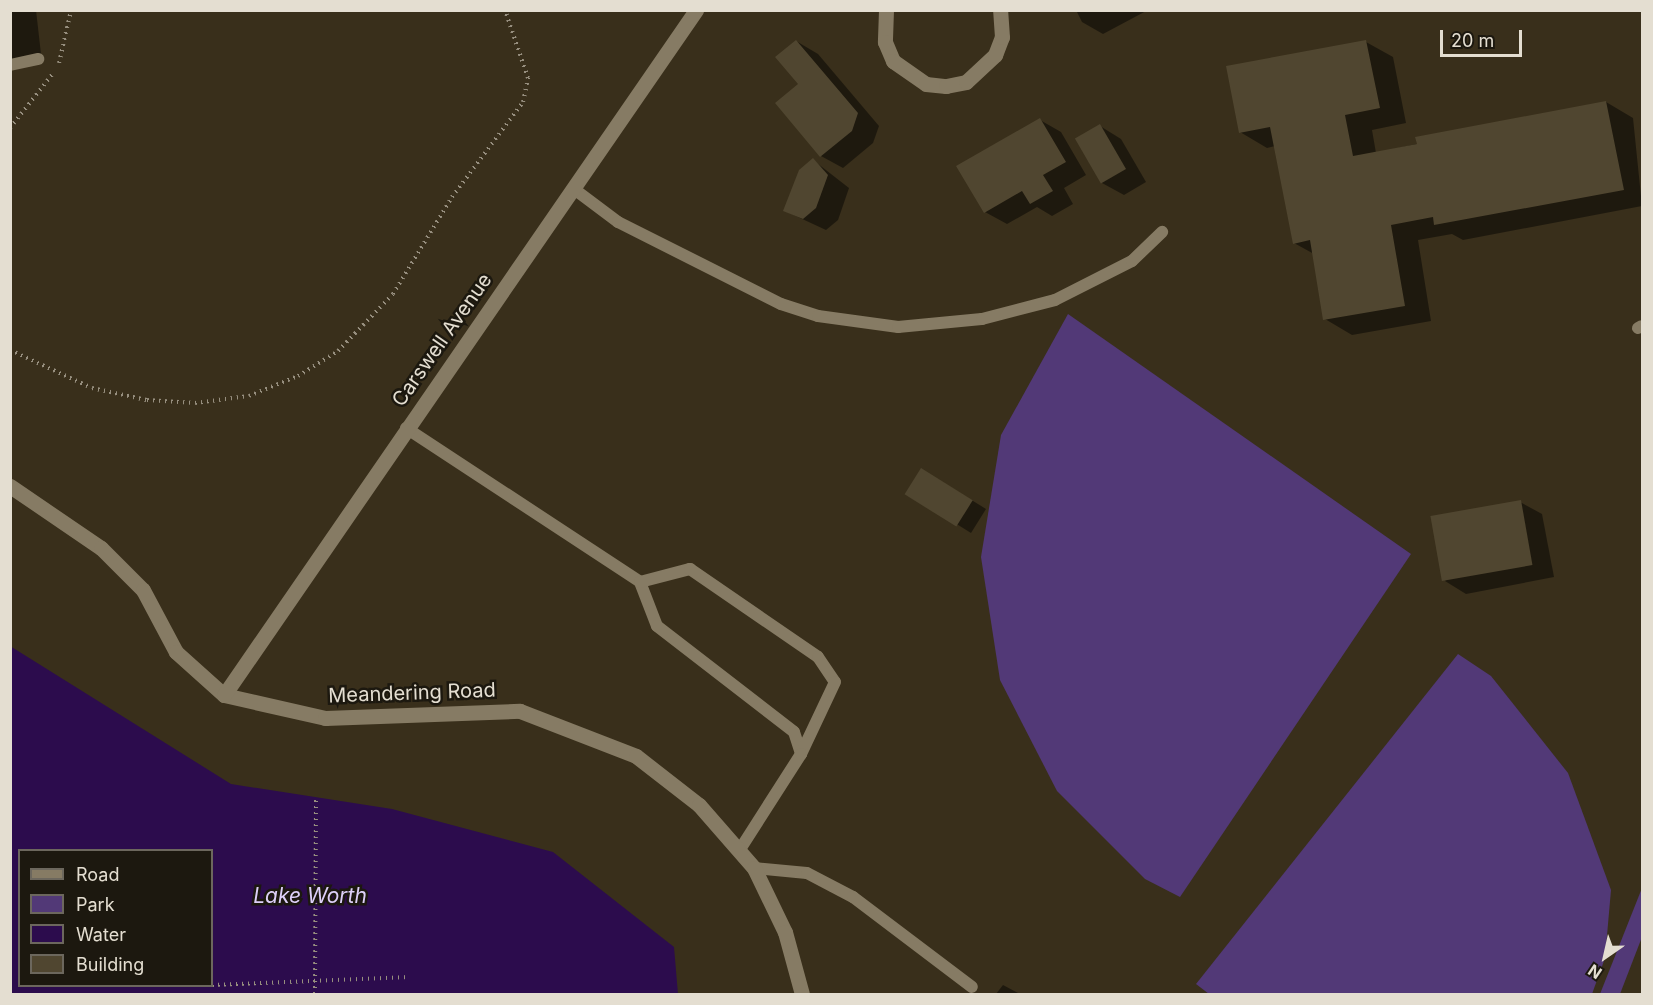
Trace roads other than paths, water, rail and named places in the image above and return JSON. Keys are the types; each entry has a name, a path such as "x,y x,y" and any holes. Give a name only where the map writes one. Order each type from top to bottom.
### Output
{"street":[{"name":"Carswell Avenue","path":"224,695 696,10"},
{"path":"886,10 885,42 894,61 926,84 946,87 974,76 995,55 1002,37 1000,10"},
{"name":"Meandering Road","path":"10,486 101,548 143,590 176,652 224,695 325,718 520,711 636,756 699,805 754,868 785,932 802,994"}],"lane":[{"path":"10,65 38,60"},
{"path":"574,189 618,222 781,304 818,316 898,327 982,319 1054,300 1132,261 1162,232"},
{"path":"406,428 640,582 657,626 794,732 801,754"},
{"path":"640,582 690,569 818,657 835,682 801,754 739,851"},
{"path":"754,868 807,873 853,897 972,987"}],"water":[{"name":"Lake Worth","path":"10,646 231,784 392,809 553,852 674,947 678,994 11,994"}]}
